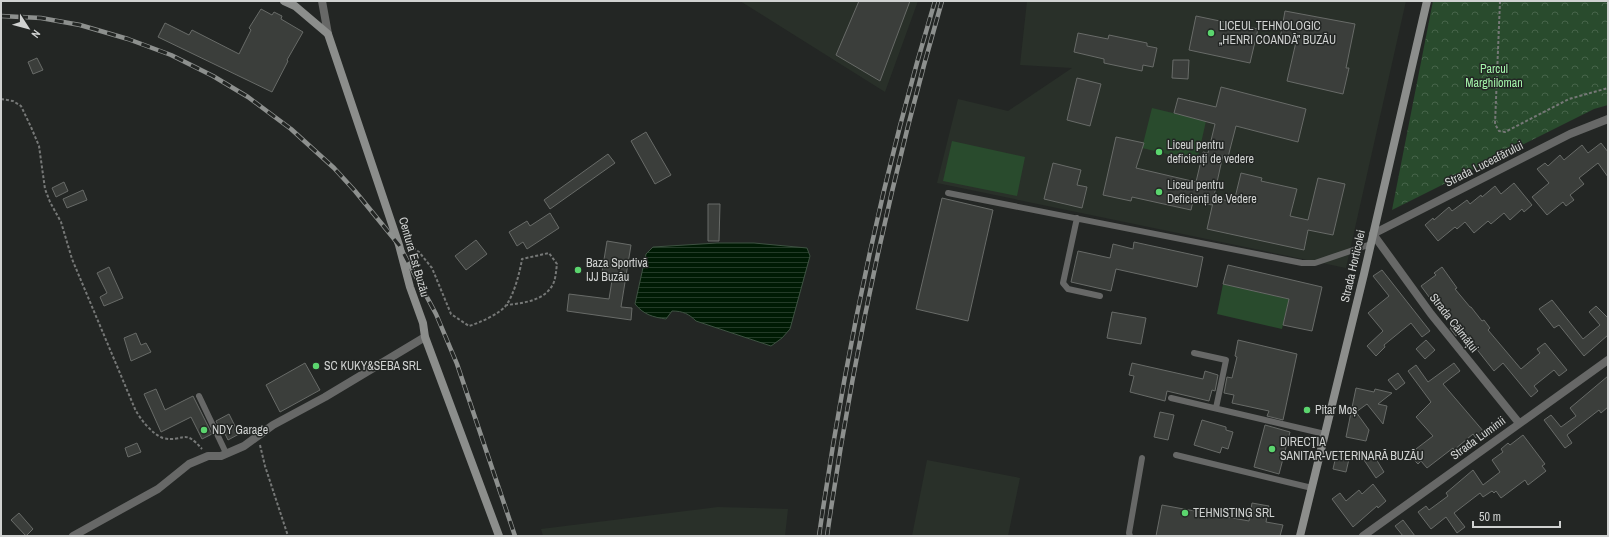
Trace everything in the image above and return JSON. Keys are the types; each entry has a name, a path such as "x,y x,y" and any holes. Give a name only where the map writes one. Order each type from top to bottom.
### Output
{"main road":[{"path":"284,1 295,6 328,34"},
{"name":"Strada Horticolei","path":"1300,536 1371,244 1427,1"},
{"name":"Centura Est Buzău","path":"328,34 396,236 410,287 423,323 425,337 499,536"}],"street":[{"path":"322,1 328,34"},
{"name":"Strada Luceafărului","path":"1373,234 1570,134 1608,119"},
{"name":"Strada Călmățui","path":"1373,234 1431,314 1519,423"},
{"path":"73,536 158,489 189,464 208,456 221,456 244,446 273,424 325,397 425,337"},
{"name":"Strada Luminii","path":"1363,536 1608,360"}],"lane":[{"path":"948,193 1302,263 1315,263 1371,244"},
{"path":"1077,218 1063,283 1068,289 1100,296"},
{"path":"1194,353 1226,360 1216,408"},
{"path":"199,396 226,454"},
{"path":"1171,398 1325,434"},
{"path":"1176,454 1312,488"},
{"path":"1130,536 1129,533 1142,458"}],"path":[{"path":"1500,1 1495,124 1500,131 1505,132 1568,100 1608,88"},
{"path":"1,99 13,101 21,106 32,127 39,146 45,188 50,202 61,222 75,265 135,409 144,423 158,435 166,438 184,436 190,438 194,440 208,456"},
{"path":"396,236 419,252 432,268 451,314 469,326 483,321 507,305 529,303 546,293 553,285 557,264 549,253 522,259 520,272 507,305"},
{"path":"262,432 260,446 288,536"}],"shaded area":[{"path":"740,1 918,1 885,92"},
{"name":"Liceul pentru deficienți de vedere","path":"1027,1 1406,1 1346,268 937,183 958,99 1008,111 1072,68 1020,65"},
{"path":"717,243 754,243 807,248 810,256 790,329 782,338 771,346 696,321 683,312 672,311 666,319 645,313 635,304 646,254 653,247"},
{"path":"927,460 1020,478 1008,536 912,536"},
{"path":"718,507 788,509 785,536 543,536 541,529"}],"green space":[{"name":"Parcul Marghiloman","path":"1433,1 1608,1 1608,105 1594,109 1392,210"},
{"path":"1152,108 1206,121 1197,161 1142,148"},
{"path":"952,141 1025,157 1017,196 943,181"},
{"path":"1223,284 1289,299 1282,329 1217,314"}],"building":[{"path":"859,1 910,1 880,81 836,55"},
{"path":"261,9 272,15 274,12 282,16 281,19 303,32 287,60 288,61 272,92 158,37 165,23 189,35 192,30 239,54 251,30 249,28"},
{"path":"1285,11 1355,24 1346,68 1349,68 1343,94 1287,81 1296,42 1280,39"},
{"path":"1196,16 1258,29 1250,63 1189,50"},
{"path":"1078,33 1108,39 1109,35 1147,43 1147,46 1157,48 1153,67 1143,65 1142,71 1104,63 1104,59 1074,52"},
{"path":"37,58 43,70 33,74 28,62"},
{"path":"1173,60 1189,60 1188,79 1172,78"},
{"path":"1077,78 1101,84 1090,126 1067,120"},
{"path":"1221,87 1306,109 1298,142 1236,126 1228,157 1223,155 1212,205 1193,201 1191,210 1132,197 1131,201 1103,195 1116,137 1144,143 1136,168 1196,182 1203,152 1208,153 1215,124 1174,113 1178,98 1216,107"},
{"path":"646,132 671,175 655,184 631,141"},
{"path":"1601,143 1608,152 1608,177 1598,163 1579,178 1584,184 1570,195 1574,200 1566,206 1563,202 1547,215 1532,197 1549,183 1537,169 1545,163 1548,166 1560,155 1564,160 1582,145 1588,153"},
{"path":"608,154 615,163 550,209 544,200"},
{"path":"1053,163 1081,170 1077,185 1087,187 1082,208 1044,199"},
{"path":"1241,173 1262,178 1261,181 1297,189 1290,216 1308,220 1318,178 1345,184 1333,235 1308,230 1304,250 1207,229 1214,198 1234,202"},
{"path":"64,182 68,191 56,197 52,188"},
{"path":"1514,183 1532,205 1524,212 1522,209 1510,220 1504,213 1491,224 1488,221 1474,233 1465,222 1457,229 1455,227 1438,241 1425,225 1433,218 1434,220 1449,207 1452,211 1467,200 1470,204 1481,195 1482,197 1495,186 1501,194"},
{"path":"83,190 87,200 67,208 63,199"},
{"path":"942,198 993,210 968,321 916,309"},
{"path":"708,204 720,204 719,241 708,241"},
{"path":"550,213 559,228 527,249 523,242 517,246 509,232 527,221 530,226"},
{"path":"476,240 487,254 466,270 455,256"},
{"path":"607,241 631,245 621,307 632,308 631,320 567,311 569,294 609,299 613,274 602,272"},
{"path":"1134,242 1203,257 1197,287 1116,269 1111,291 1071,282 1078,251 1110,258 1113,244 1133,249"},
{"path":"1228,265 1322,287 1312,331 1283,325 1289,299 1223,284"},
{"path":"109,267 123,298 104,306 100,297 107,293 97,273"},
{"path":"1442,267 1457,288 1455,289 1482,321 1484,320 1490,328 1488,330 1521,369 1540,353 1537,349 1545,343 1567,370 1559,376 1554,370 1534,386 1538,391 1531,397 1503,363 1494,371 1471,342 1467,345 1459,334 1456,336 1450,328 1456,324 1437,303 1435,305 1421,286 1436,275 1434,273"},
{"path":"1382,270 1430,331 1422,337 1411,323 1384,345 1385,347 1376,356 1367,346 1383,331 1368,313 1389,296 1373,276"},
{"path":"1552,300 1583,339 1600,325 1589,312 1596,306 1608,318 1608,335 1584,356 1559,325 1554,328 1539,309"},
{"path":"1112,312 1146,318 1141,344 1107,338"},
{"path":"136,333 141,345 146,343 151,352 131,361 124,338"},
{"path":"1238,340 1297,354 1283,420 1267,416 1269,411 1232,403 1234,395 1224,393 1227,377 1232,378 1237,357 1235,356"},
{"path":"1426,340 1435,350 1425,359 1416,349"},
{"path":"305,363 320,390 280,412 266,385"},
{"path":"1132,363 1203,379 1205,371 1218,375 1215,391 1212,390 1209,401 1167,391 1165,401 1130,392 1134,376 1129,375"},
{"path":"1454,363 1460,371 1443,384 1484,432 1476,438 1473,434 1454,450 1453,448 1427,468 1421,461 1418,464 1411,457 1414,455 1412,452 1433,436 1416,417 1431,402 1408,371 1416,365 1428,382"},
{"path":"1398,373 1405,383 1396,390 1388,380"},
{"path":"1608,376 1608,407 1601,413 1599,410 1567,435 1572,443 1565,448 1544,420 1551,415 1561,427 1576,416 1570,408"},
{"path":"1356,388 1374,392 1375,389 1392,393 1378,404 1387,406 1383,424 1367,404 1356,412 1369,430 1366,441 1346,437"},
{"path":"156,389 165,410 193,396 212,434 202,439 191,417 161,432 144,394"},
{"path":"1160,412 1174,415 1168,440 1154,437"},
{"path":"229,414 239,434 228,440 222,428 220,429 216,421"},
{"path":"1202,420 1226,427 1226,430 1233,432 1228,449 1222,447 1220,453 1194,445"},
{"name":"DIRECŢIA SANITAR-VETERINARĂ BUZĂU","path":"1265,425 1290,432 1279,474 1254,467"},
{"path":"1523,435 1545,464 1542,466 1546,471 1528,485 1525,480 1501,498 1496,491 1494,493 1492,491 1483,497 1480,493 1454,513 1465,527 1457,533 1446,517 1431,529 1418,512 1426,506 1429,510 1448,496 1446,493 1473,470 1483,485 1500,472 1492,460 1503,452 1501,449 1508,443 1510,445"},
{"path":"137,443 141,452 128,457 125,448"},
{"path":"1373,454 1384,472 1376,478 1364,460"},
{"path":"1336,456 1349,459 1346,472 1333,469"},
{"path":"1373,484 1386,501 1378,508 1377,506 1353,527 1332,499 1340,493 1346,501 1359,490 1362,494"},
{"name":"TEHNISTING SRL","path":"1252,503 1269,506 1266,522 1283,525 1280,536 1156,536 1162,505 1249,521"},
{"path":"19,513 33,529 26,536 11,520"},
{"path":"1403,520 1415,536 1403,536 1395,526"}],"railway":[{"path":"819,536 829,468 853,333 867,266 898,133 935,1"},
{"path":"827,536 837,468 861,334 875,267 906,133 942,1"},
{"path":"1,16 41,18 80,25 128,39 171,55 213,76 248,97 291,129 334,168 355,191 399,245 436,314 457,364 515,536"}],"place":[{"name":"LICEUL TEHNOLOGIC „HENRI COANDĂ” BUZĂU","path":"1211,33"},
{"name":"Liceul pentru deficienți de vedere","path":"1159,152"},
{"name":"Liceul pentru Deficienți de Vedere","path":"1159,192"},
{"name":"Baza Sportivă IJJ Buzău","path":"578,270"},
{"name":"SC KUKY&SEBA SRL","path":"316,366"},
{"name":"Pitar Moș","path":"1307,410"},
{"name":"NDY Garage","path":"204,430"},
{"name":"DIRECŢIA SANITAR-VETERINARĂ BUZĂU","path":"1272,449"},
{"name":"TEHNISTING SRL","path":"1185,513"}]}
